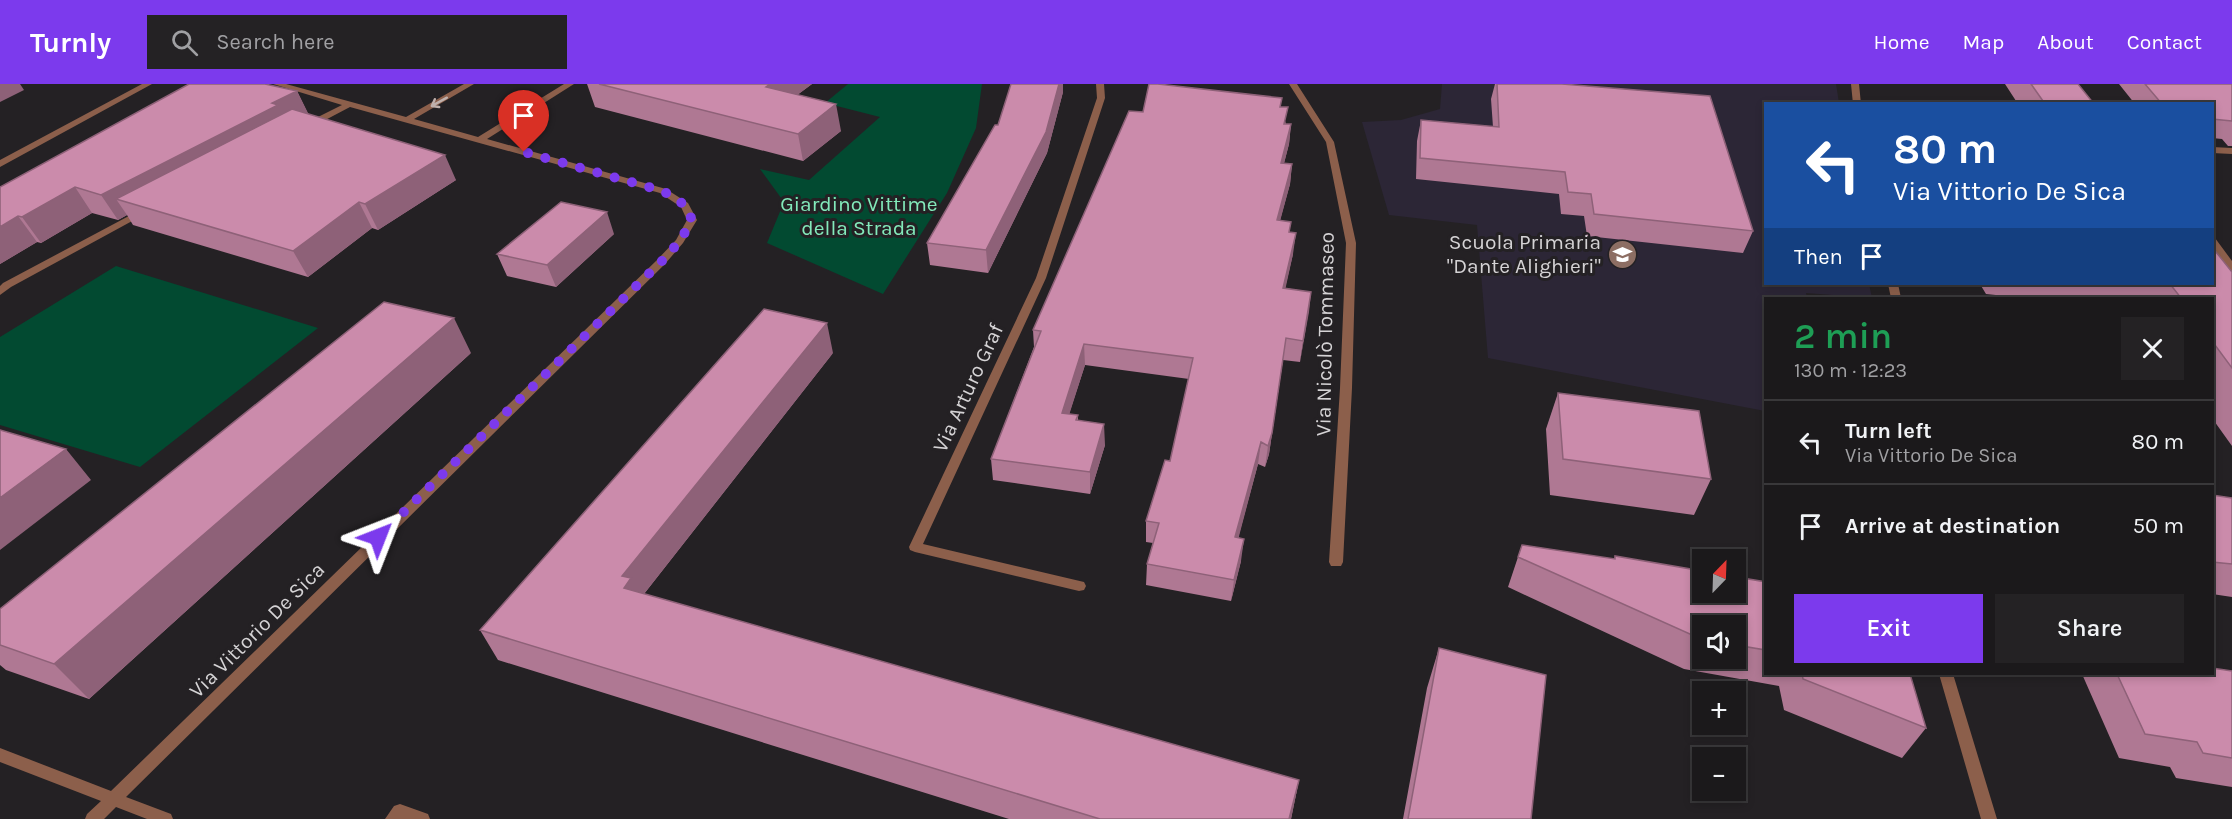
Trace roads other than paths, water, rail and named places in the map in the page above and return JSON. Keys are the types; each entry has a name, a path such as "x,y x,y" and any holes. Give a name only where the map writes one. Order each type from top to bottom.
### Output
{"street":[{"path":"0,164 148,84"},
{"name":"Via Vittorio De Sica","path":"93,819 661,262 680,241 692,220 685,205 663,191 278,84"},
{"path":"407,120 470,84"},
{"path":"480,140 570,84"},
{"name":"Via Arturo Graf","path":"1079,586 915,547 1041,278 1101,98 1100,84"},
{"name":"Via Nicolò Tommaseo","path":"1293,84 1330,142 1351,243 1346,388 1336,562"},
{"path":"1855,84 1857,102"},
{"path":"297,132 349,104"},
{"path":"2214,150 2232,151"},
{"path":"0,292 7,285 151,208"},
{"path":"2214,243 2232,268"},
{"path":"1946,675 1989,819"},
{"path":"0,755 165,819"},
{"path":"393,819 400,811 422,819"}],"place":[{"name":"Scuola Primaria \"Dante Alighieri\"","path":"1622,254"}],"park label":[{"name":"Giardino Vittime della Strada","path":"859,216"}]}
